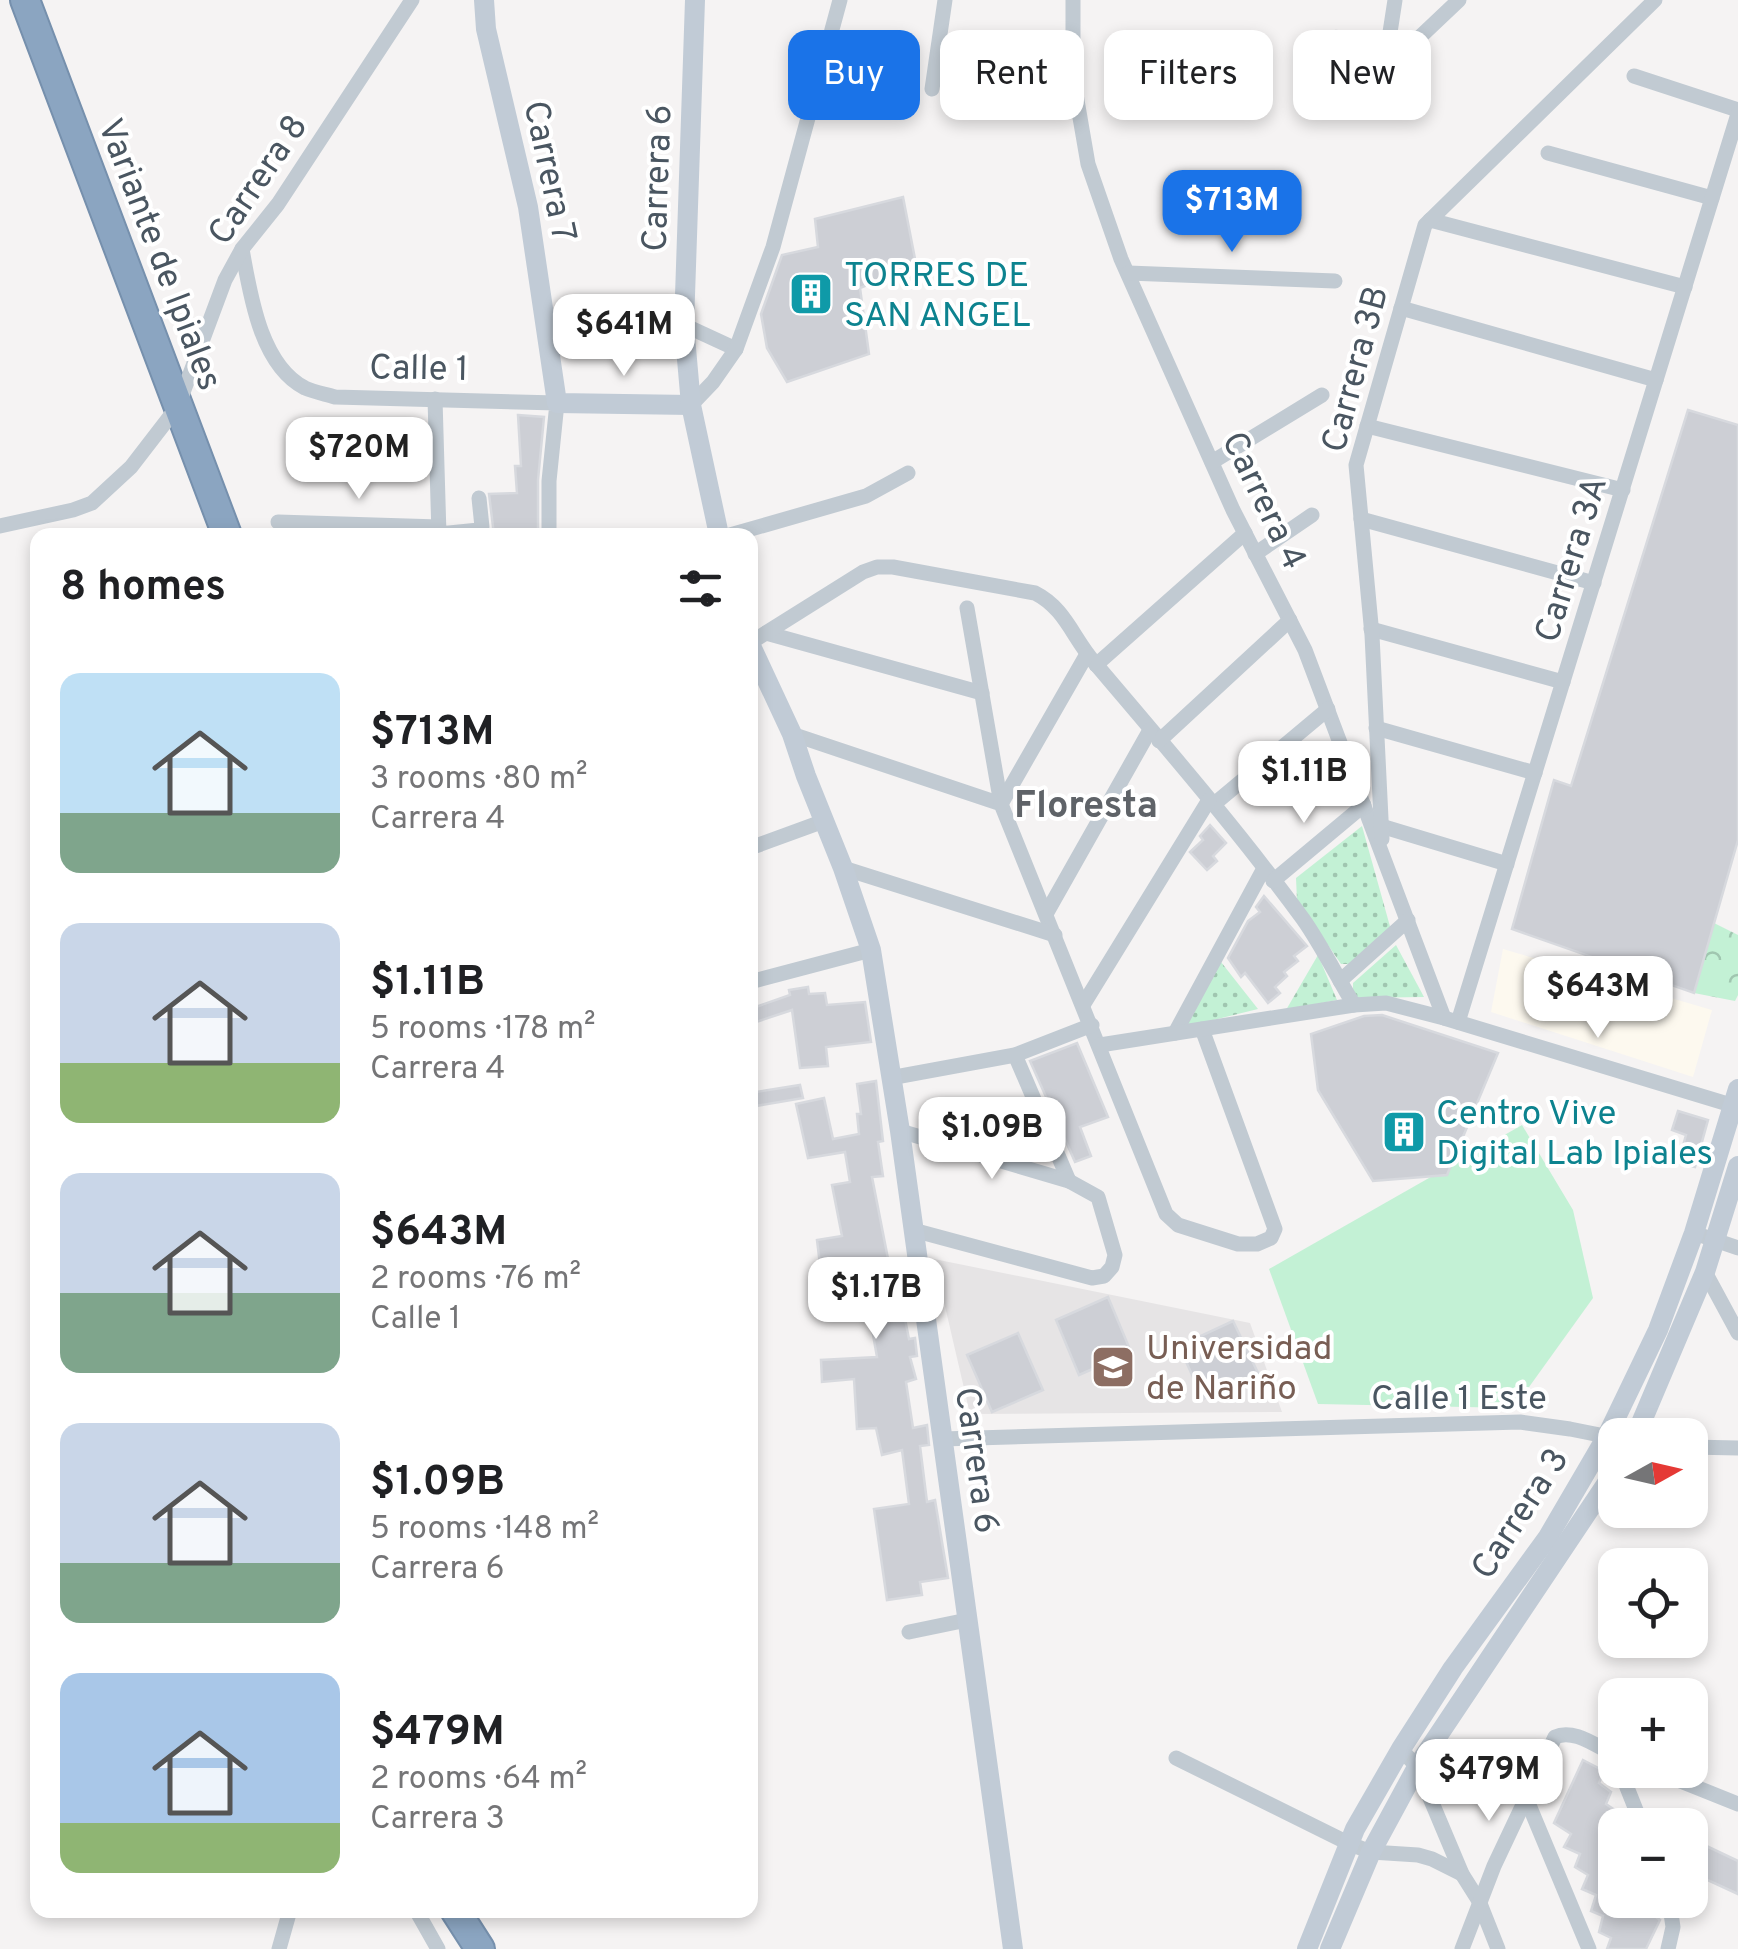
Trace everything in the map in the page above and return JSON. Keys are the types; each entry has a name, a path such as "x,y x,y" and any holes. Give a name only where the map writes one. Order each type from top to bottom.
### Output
{"highway":[{"name":"Variante de Ipiales","path":"24,0 224,528"},
{"path":"461,1918 480,1949"}],"main road":[{"name":"Carrera 7","path":"484,0 486,28 528,207 557,403"},
{"name":"Carrera 6","path":"694,0 684,325 690,406 717,528"},
{"name":"Calle 1","path":"557,403 690,406"},
{"name":"Carrera 6","path":"758,648 871,950 900,1130 1012,1949"},
{"name":"Carrera 3","path":"1643,1418 1705,1272 1704,1236 1736,1101"},
{"name":"Carrera 3","path":"1619,1418 1738,1166"},
{"name":"Carrera 3","path":"1307,1949 1356,1829 1401,1750 1598,1458"},
{"name":"Carrera 3","path":"1330,1949 1371,1852 1417,1768 1598,1496"}],"street":[{"name":"Carrera 8","path":"0,526 92,502 131,468 178,406 226,280 242,250 278,204 412,0"},
{"path":"690,406 736,349 773,247 840,0"},
{"path":"932,88 945,0"},
{"name":"Carrera 4","path":"1072,0 1073,77 1088,164 1128,273 1245,533 1306,650 1408,920 1451,1020"},
{"path":"1395,0 1384,72 1460,0"},
{"name":"Carrera 3B","path":"1382,852 1371,628 1356,465 1425,226 1655,0"},
{"path":"1634,76 1738,112"},
{"name":"Carrera 3A","path":"1451,1020 1536,773 1738,112"},
{"path":"1548,152 1712,198"},
{"path":"1430,220 1685,287"},
{"name":"Calle 1","path":"242,250 256,318 279,365 303,387 335,397 557,403"},
{"path":"1128,273 1335,281"},
{"path":"1401,308 1656,380"},
{"path":"684,325 736,349"},
{"path":"1212,462 1322,395"},
{"path":"435,399 439,528"},
{"name":"Carrera 7","path":"549,528 557,403"},
{"path":"1367,426 1622,490"},
{"path":"754,528 866,496 908,473"},
{"path":"480,498 481,528"},
{"path":"1255,554 1312,515"},
{"path":"1361,519 1594,583"},
{"path":"278,522 375,528"},
{"path":"1001,804 1092,660 1245,533"},
{"path":"758,638 877,567 1035,592 1050,600 1092,660 1305,922 1354,1005"},
{"path":"967,608 1001,804 1166,1214 1178,1225 1238,1244 1257,1244 1271,1238 1275,1229 1202,1029"},
{"path":"1046,914 1155,736 1290,620"},
{"path":"1371,628 1563,682"},
{"path":"758,641 982,693"},
{"path":"1084,1005 1211,803 1328,709"},
{"path":"1376,728 1536,773"},
{"path":"792,734 1001,804"},
{"path":"1175,1033 1268,876 1364,805"},
{"path":"758,845 824,822"},
{"path":"1381,826 1507,864"},
{"path":"843,868 1055,935"},
{"path":"1340,981 1408,920"},
{"path":"758,980 871,950"},
{"path":"1100,1045 1386,1003 1736,1101"},
{"path":"890,1078 1015,1055 1092,1025"},
{"path":"1015,1055 1069,1181"},
{"path":"900,1130 1069,1181 1098,1197 1115,1256 1104,1276 1092,1278 913,1230"},
{"path":"1704,1236 1738,1248"},
{"path":"1705,1272 1738,1333"},
{"name":"Calle 1 Este","path":"942,1439 1520,1422 1598,1435"},
{"path":"1708,1447 1738,1448"},
{"path":"909,1632 967,1620"},
{"path":"1462,1949 1479,1900 1555,1737 1562,1733 1573,1735 1598,1748"},
{"path":"1401,1750 1417,1768 1498,1949"},
{"path":"1176,1758 1350,1844 1371,1852 1418,1855 1462,1874"},
{"path":"1698,1788 1738,1804"},
{"path":"1526,1798 1589,1949"},
{"path":"279,1949 288,1918"},
{"path":"421,1918 438,1949"},
{"path":"1668,1949 1672,1918"}],"shaded area":[{"path":"1503,949 1712,1010 1693,1077 1491,1012"},
{"name":"Universidad de Nariño","path":"934,1259 1250,1323 1282,1412 970,1414"}],"green space":[{"path":"1362,826 1391,930 1353,964 1341,964 1297,900 1296,878"},
{"path":"1714,923 1738,935 1735,1001 1694,993"},
{"path":"1396,945 1424,997 1353,998 1353,983"},
{"path":"1318,955 1337,1000 1286,1010"},
{"path":"1221,962 1258,1009 1185,1027"},
{"path":"1522,1125 1573,1210 1593,1298 1514,1408 1318,1404 1269,1269"}],"building":[{"name":"TORRES DE SAN ANGEL","path":"903,197 916,264 860,288 869,354 787,382 767,348 761,314 782,255 818,247 815,219"},
{"path":"1688,410 1738,425 1738,840 1694,993 1512,929 1554,780 1571,786"},
{"path":"518,415 544,417 538,528 493,528 489,494 517,493 515,466 521,466"},
{"path":"1210,825 1226,843 1213,856 1217,861 1207,870 1190,852 1203,840 1200,836"},
{"path":"1264,896 1307,946 1294,956 1298,961 1284,972 1287,976 1275,987 1280,993 1268,1003 1228,958 1248,921 1260,912 1256,907"},
{"path":"808,987 809,994 825,993 827,1005 865,1002 871,1042 826,1047 828,1066 800,1068 792,1010 758,1021 758,1006 790,995 789,990"},
{"name":"Centro Vive Digital Lab Ipiales","path":"1382,1015 1498,1053 1447,1175 1373,1181 1318,1090 1311,1034 1364,1016"},
{"path":"1077,1043 1108,1117 1080,1127 1091,1156 1075,1162 1030,1061"},
{"path":"876,1081 883,1176 872,1177 900,1320 905,1319 909,1339 915,1338 917,1356 910,1357 916,1379 906,1382 913,1428 927,1425 929,1445 920,1446 927,1502 935,1500 948,1578 920,1582 922,1595 887,1600 874,1509 909,1504 902,1450 882,1455 876,1428 857,1429 854,1379 822,1382 821,1360 877,1357 869,1312 830,1320 817,1240 842,1236 832,1185 850,1182 845,1152 808,1158 796,1104 824,1098 833,1139 859,1134 857,1084"},
{"path":"800,1085 803,1098 758,1106 758,1092"},
{"path":"1678,1111 1708,1120 1695,1167 1678,1163 1686,1135 1672,1130"},
{"path":"1108,1297 1131,1352 1079,1375 1056,1320"},
{"path":"1233,1321 1258,1373 1203,1399 1179,1346"},
{"path":"1018,1333 1043,1390 992,1412 967,1355"},
{"path":"1583,1760 1598,1768 1598,1788 1611,1792 1606,1804 1612,1808 1598,1808 1598,1914 1591,1911 1596,1895 1582,1889 1588,1875 1575,1867 1580,1854 1564,1847 1571,1834 1554,1823"},
{"path":"1708,1847 1738,1861 1738,1894 1708,1880"},
{"path":"1602,1918 1660,1920 1646,1949 1607,1949 1611,1938 1599,1932"}],"place":[{"name":"TORRES DE SAN ANGEL","path":"811,294"},
{"name":"Centro Vive Digital Lab Ipiales","path":"1404,1132"},
{"name":"Universidad de Nariño","path":"1113,1367"}],"district":[{"name":"Floresta","path":"1086,804"}]}
